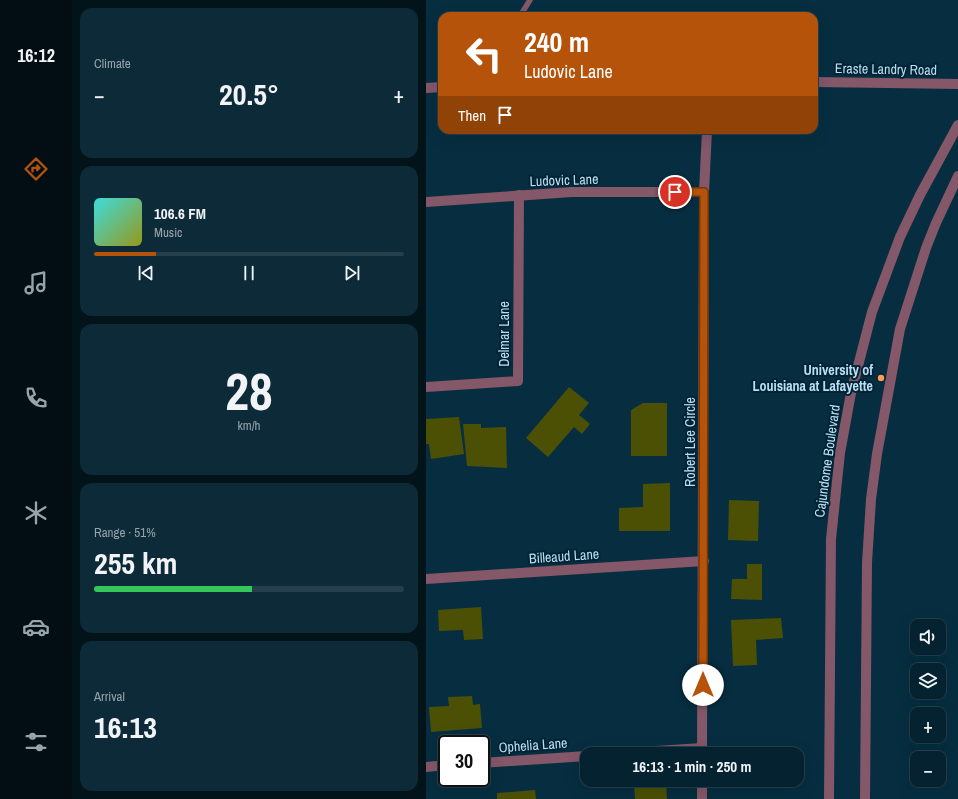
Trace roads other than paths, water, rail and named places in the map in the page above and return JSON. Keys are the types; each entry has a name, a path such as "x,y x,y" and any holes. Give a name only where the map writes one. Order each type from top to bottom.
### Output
{"street":[{"name":"Eraste Landry Road","path":"818,82 958,84"},
{"path":"426,88 438,86"},
{"name":"Cajundome Boulevard","path":"829,799 831,539 840,453 851,393 872,312 898,244 920,195 958,125"},
{"name":"Robert Lee Circle","path":"702,747 704,561 704,192 706,134"},
{"path":"865,799 867,563 871,499 877,454 900,329 926,248 958,176"},
{"name":"Ludovic Lane","path":"426,202 572,192 704,192"},
{"name":"Delmar Lane","path":"426,387 518,382 519,195"},
{"name":"Billeaud Lane","path":"426,579 704,561"},
{"name":"Ophelia Lane","path":"490,762 580,756"},
{"path":"426,767 438,766"},
{"path":"702,787 702,799"}],"lane":[{"path":"522,12 530,0"}],"place":[{"name":"University of Louisiana at Lafayette","path":"881,378"}]}
